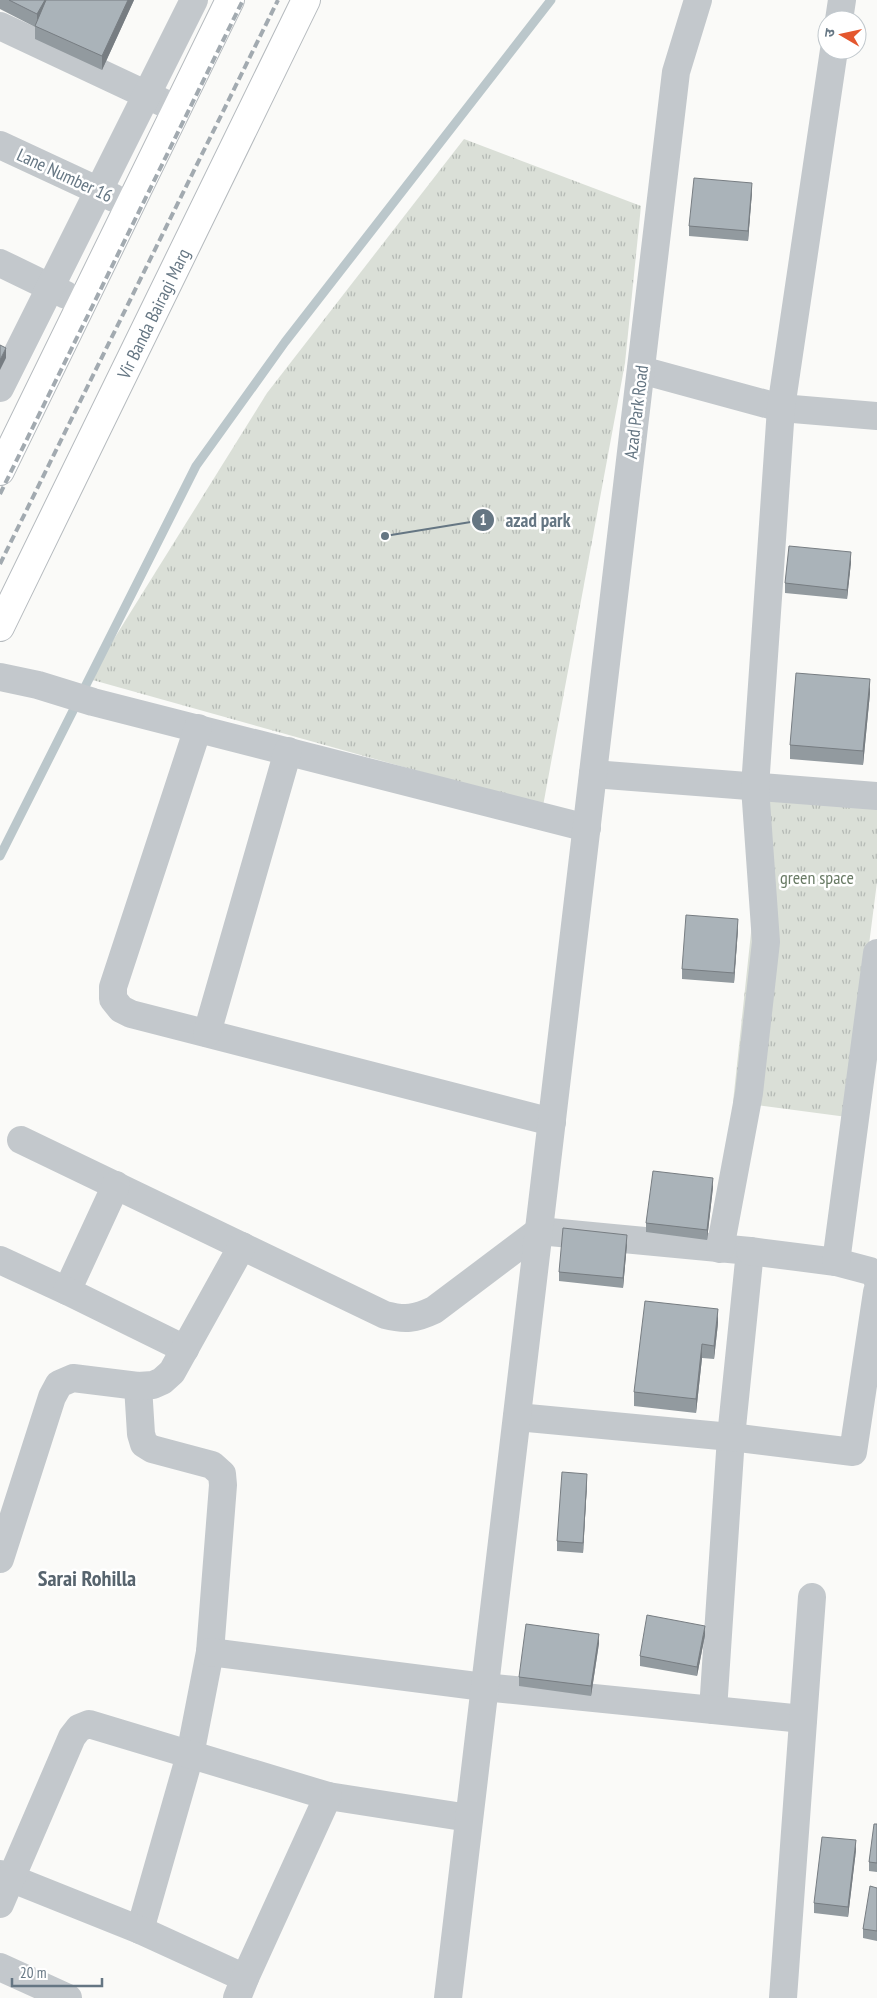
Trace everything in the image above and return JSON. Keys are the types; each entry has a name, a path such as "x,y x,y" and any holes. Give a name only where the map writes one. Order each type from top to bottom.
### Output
{"main road":[{"name":"Vir Banda Bairagi Marg","path":"0,627 306,0"},
{"path":"0,471 177,110 222,2"}],"street":[{"path":"0,388 8,354 50,288 194,0"},
{"name":"Azad Park Road","path":"448,1998 676,72 698,0"},
{"path":"0,26 177,110"},
{"path":"720,1248 749,1093 766,942 755,787 781,408 833,60"},
{"name":"Lane Number 16","path":"0,146 130,206"},
{"path":"0,263 82,303"},
{"path":"8,354 48,373"},
{"path":"641,370 781,408 877,416"},
{"path":"0,677 38,685 93,702 587,828"},
{"path":"198,728 113,987 113,999 121,1009 131,1014 552,1122"},
{"path":"207,1033 288,752"},
{"path":"593,774 877,796"},
{"path":"836,1262 877,953"},
{"path":"21,1140 385,1315 400,1318 418,1317 434,1310 539,1231 720,1248 836,1262 870,1271 876,1275 877,1280"},
{"path":"67,1291 116,1185"},
{"path":"0,1558 52,1397 59,1384 74,1378 138,1386 153,1385 162,1381 172,1372 242,1246"},
{"path":"713,1710 730,1437 750,1252"},
{"path":"0,1260 185,1349"},
{"path":"517,1417 730,1437 852,1452 877,1292"},
{"path":"138,1386 141,1434 144,1444 152,1449 212,1465 222,1474 223,1485 210,1652 190,1755 140,1930"},
{"path":"783,1998 812,1597"},
{"path":"210,1652 484,1687 803,1719"},
{"path":"0,1904 5,1877 72,1737 79,1728 89,1724 101,1726 328,1796 469,1818"},
{"path":"5,1877 140,1930 241,1988 328,1796"},
{"path":"0,1968 68,1998"}],"green space":[{"path":"464,139 641,206 625,363 543,806 89,679 267,393"},
{"name":"green space","path":"761,800 877,807 877,882 847,1117 733,1102 758,867"}],"building":[{"path":"9,0 45,0 37,14"},
{"path":"46,0 128,0 102,56 35,26"},
{"path":"694,178 752,183 748,231 689,226"},
{"path":"0,345 6,348 0,360"},
{"path":"789,546 851,552 847,590 785,583"},
{"path":"796,673 870,679 863,751 790,745"},
{"path":"686,915 738,919 734,973 682,969"},
{"path":"653,1171 713,1178 707,1230 646,1223"},
{"path":"563,1228 627,1235 623,1278 559,1272"},
{"path":"645,1301 718,1309 714,1346 702,1344 696,1399 634,1392"},
{"path":"562,1472 587,1474 583,1543 557,1541"},
{"path":"647,1615 705,1626 697,1667 640,1656"},
{"path":"526,1624 599,1634 591,1686 519,1677"},
{"path":"874,1824 877,1824 877,1863 869,1862"},
{"path":"822,1837 856,1840 848,1907 814,1903"},
{"path":"870,1886 877,1888 877,1931 863,1929"}],"waterway":[{"path":"0,856 196,466 285,342 551,0"}],"railway":[{"path":"0,494 243,0"},
{"path":"0,564 278,0"}],"place":[{"name":"azad park","path":"385,536"}],"district":[{"name":"Sarai Rohilla","path":"87,1578"}]}
